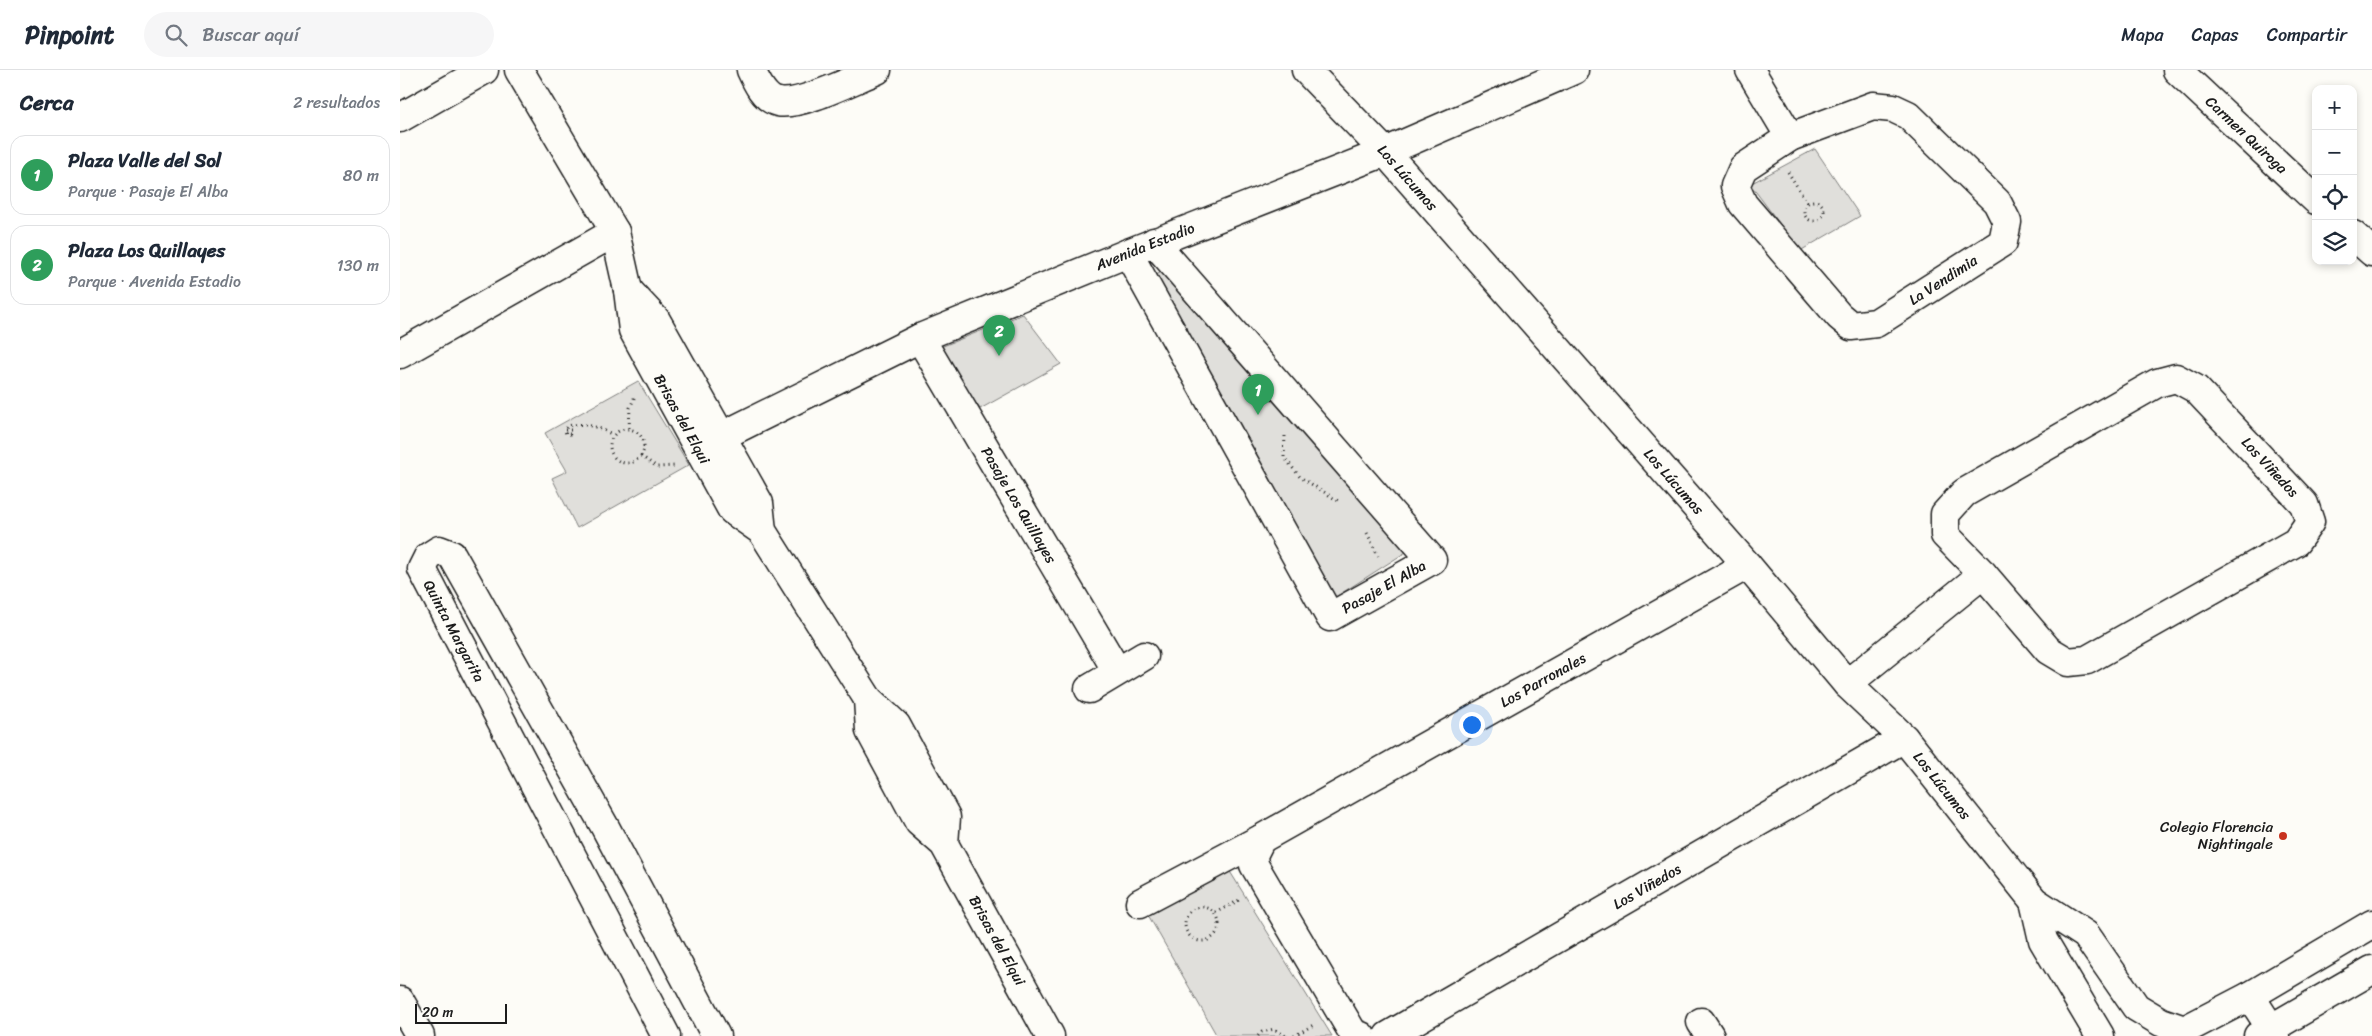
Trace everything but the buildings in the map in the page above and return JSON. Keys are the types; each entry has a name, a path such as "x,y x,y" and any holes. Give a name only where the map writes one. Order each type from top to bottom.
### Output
{"street":[{"path":"400,118 484,70"},
{"name":"Brisas del Elqui","path":"519,70 614,232 628,290 633,330 732,510 762,531 868,700 896,725 946,816 944,844 1050,1036"},
{"path":"751,70 760,88 776,102 797,102 877,70"},
{"name":"Los Lúcumos","path":"1306,70 1385,152 1747,565 1847,684 1904,738 2034,901 2086,935 2136,1007 2178,1033"},
{"name":"Avenida Estadio","path":"722,436 920,338 1128,252 1385,152 1574,70"},
{"path":"1750,70 1782,143"},
{"name":"Carmen Quiroga","path":"2177,70 2312,196"},
{"name":"La Vendimia","path":"1873,106 1893,108 1908,116 1997,202 2007,222 2003,242 1876,323 1850,326 1839,316 1744,204 1735,186 1743,168 1782,143 1873,106"},
{"path":"400,354 614,232"},
{"path":"2357,239 2372,252"},
{"name":"Pasaje El Alba","path":"1128,252 1330,616 1432,560 1154,242"},
{"name":"Brisas del Elqui","path":"628,290 656,320 722,436 759,503 762,531"},
{"name":"Pasaje Los Quillayes","path":"920,338 1117,671"},
{"name":"Los Viñedos","path":"2176,378 2196,389 2304,504 2310,522 2296,542 2087,660 2068,662 2048,650 1983,574 1945,535 1945,514 1964,493 2156,383 2176,378"},
{"name":"Quinta Margarita","path":"666,1036 422,569 428,557 439,550 452,555 605,827 716,1036"},
{"name":"Los Parronales","path":"1140,903 1261,839 1747,565"},
{"path":"1847,684 1983,574"},
{"path":"1089,690 1144,656"},
{"name":"Los Viñedos","path":"1388,1036 1904,738"},
{"path":"566,845 605,827"},
{"path":"1261,839 1253,855 1254,865 1353,1033 1361,1036"},
{"name":"Los Lúcumos","path":"2034,901 2043,940 2100,1036"},
{"path":"2178,1033 2250,996 2372,924"},
{"path":"2250,996 2269,1033 2372,970"}],"path":[{"path":"1782,143 1808,204"},
{"path":"1813,202 1821,206 1823,212 1821,218 1815,221 1807,218 1804,209 1808,204 1813,202"},
{"path":"565,430 568,426 586,424 602,428 613,435"},
{"path":"623,428 635,430 643,438 645,444 641,456 632,462 616,460 610,450 613,435 623,428"},
{"path":"1204,906 1214,912 1220,922 1219,928 1212,938 1202,941 1196,940 1187,934 1184,923 1185,918 1192,909 1204,906"},
{"path":"1258,1036 1268,1029 1280,1031 1286,1036"}],"shaded area":[{"path":"1815,149 1860,216 1800,251 1750,184"},
{"path":"1162,272 1406,552 1334,598 1150,278"},
{"path":"1023,314 1061,364 980,409 938,348"},
{"path":"638,381 689,465 577,528 552,478 567,471 545,433"},
{"path":"1229,870 1332,1036 1217,1036 1147,913"}],"place":[{"name":"Plaza Los Quillayes","path":"999,356"},
{"name":"Plaza Valle del Sol","path":"1258,415"},
{"name":"Colegio Florencia Nightingale","path":"2283,836"}]}
